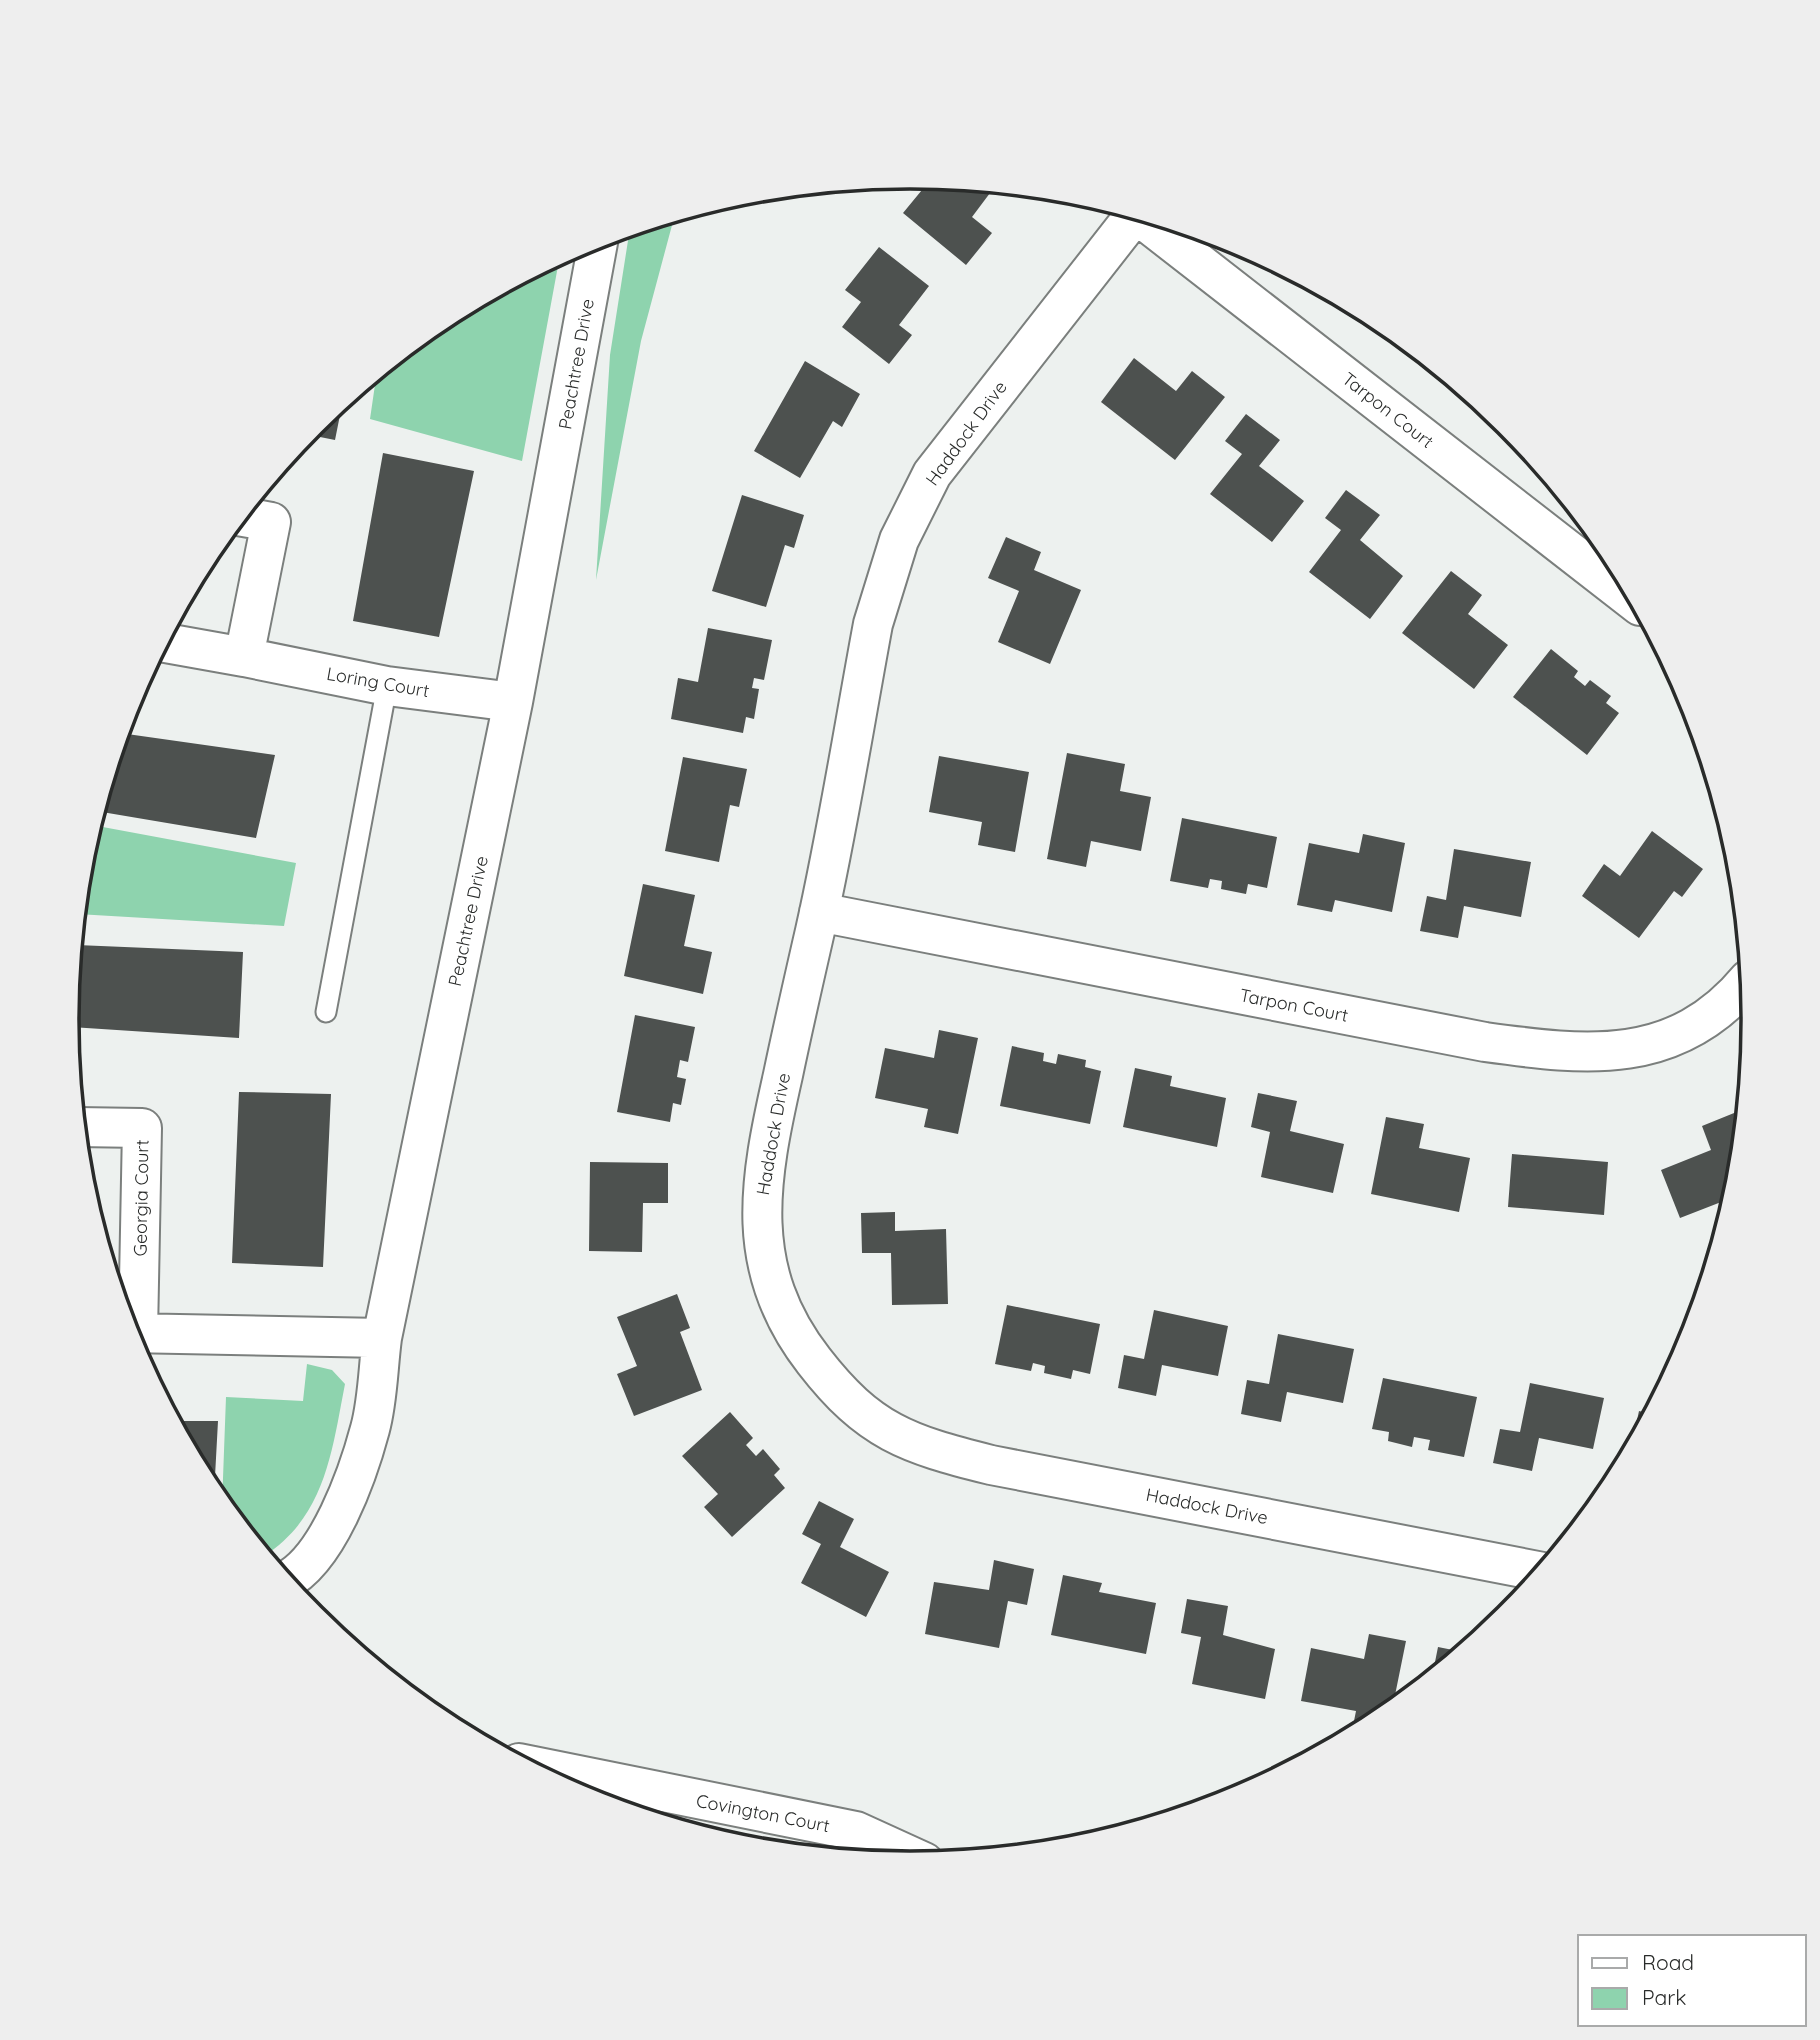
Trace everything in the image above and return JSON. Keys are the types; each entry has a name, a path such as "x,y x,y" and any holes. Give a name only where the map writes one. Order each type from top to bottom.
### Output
{"street":[{"name":"Haddock Drive","path":"1132,219 932,474 900,540 873,624 819,912 768,1140 760,1218 769,1276 788,1323 831,1383 885,1431 910,1443 991,1465 1533,1570"},
{"name":"Tarpon Court","path":"1153,226 1623,593"},
{"name":"Peachtree Drive","path":"291,1575 316,1552 346,1501 370,1428 382,1338 513,702 597,250"},
{"path":"244,657 271,522 248,518"},
{"name":"Loring Court","path":"169,644 387,686 513,702"},
{"name":"Tarpon Court","path":"819,912 1485,1042 1557,1052 1629,1051 1659,1044 1719,1011 1740,989"},
{"name":"Georgia Court","path":"86,1127 142,1128 134,1316"},
{"name":"Georgia Court","path":"140,1333 382,1338"},
{"name":"Covington Court","path":"572,1779 676,1811 856,1830 900,1851"}],"lane":[{"path":"326,1012 387,686"}],"green space":[{"path":"672,224 641,341 596,580 610,355 628,238"},
{"path":"558,267 522,461 370,419 375,384 404,361 494,300"},
{"path":"102,827 296,863 284,926 86,915"},
{"path":"307,1364 332,1370 345,1384 336,1433 323,1480 301,1522 271,1551 223,1487 226,1397 303,1401"}],"building":[{"path":"922,189 990,193 972,217 992,233 966,265 903,213"},
{"path":"879,247 929,286 899,325 912,335 889,364 842,327 861,302 845,290"},
{"path":"1134,358 1176,391 1192,371 1225,397 1175,460 1101,402"},
{"path":"805,361 860,394 842,427 833,421 800,478 754,451"},
{"path":"1246,414 1280,440 1259,466 1304,501 1272,542 1210,494 1242,454 1225,441"},
{"path":"340,415 335,440 318,437"},
{"path":"383,453 474,471 439,637 353,621"},
{"path":"1346,490 1380,515 1360,540 1403,576 1370,619 1309,572 1341,530 1325,518"},
{"path":"742,495 804,515 794,548 785,545 766,607 712,591"},
{"path":"1006,537 1041,552 1034,570 1081,590 1050,664 998,642 1019,591 988,578"},
{"path":"1451,571 1482,595 1468,614 1508,645 1474,689 1402,633"},
{"path":"708,628 772,640 764,680 754,678 752,688 759,689 754,719 746,717 743,733 671,719 678,678 698,682"},
{"path":"1551,649 1578,671 1574,677 1585,686 1590,680 1611,696 1606,703 1619,713 1587,755 1513,697"},
{"path":"130,734 275,755 256,838 105,813"},
{"path":"1067,753 1125,764 1120,791 1151,797 1141,851 1091,841 1086,867 1047,859"},
{"path":"939,756 1029,772 1015,852 978,845 982,822 929,812"},
{"path":"683,757 747,769 739,807 730,805 719,862 665,851"},
{"path":"1182,818 1277,837 1267,888 1248,884 1246,894 1221,889 1222,881 1210,879 1208,888 1170,881"},
{"path":"1652,831 1703,869 1682,897 1674,891 1639,938 1582,896 1604,864 1620,876"},
{"path":"1363,834 1405,843 1392,912 1335,900 1332,912 1297,905 1309,843 1359,853"},
{"path":"1454,849 1531,862 1521,917 1464,906 1458,938 1420,931 1427,896 1446,900"},
{"path":"643,884 695,895 684,946 712,952 703,994 624,976"},
{"path":"83,945 243,952 239,1038 79,1028"},
{"path":"635,1015 695,1027 688,1062 680,1060 677,1077 686,1079 681,1105 673,1103 670,1122 617,1112"},
{"path":"939,1030 978,1038 958,1134 924,1127 928,1109 875,1098 885,1048 934,1058"},
{"path":"1012,1046 1044,1053 1043,1061 1056,1064 1058,1054 1086,1060 1085,1067 1101,1071 1090,1124 1000,1106"},
{"path":"1135,1068 1172,1076 1170,1086 1226,1098 1217,1147 1123,1127"},
{"path":"239,1092 331,1094 323,1267 232,1263"},
{"path":"1258,1093 1297,1101 1290,1131 1344,1144 1333,1193 1261,1177 1270,1132 1251,1127"},
{"path":"1735,1112 1720,1202 1680,1218 1661,1170 1711,1150 1702,1126"},
{"path":"1386,1117 1424,1124 1419,1148 1470,1158 1459,1212 1371,1194"},
{"path":"1512,1154 1608,1162 1604,1215 1508,1207"},
{"path":"590,1162 668,1163 668,1203 643,1203 642,1252 589,1251"},
{"path":"895,1212 895,1231 946,1229 948,1304 892,1305 891,1253 862,1253 861,1213"},
{"path":"677,1294 690,1328 680,1332 702,1390 634,1416 617,1374 637,1366 617,1317"},
{"path":"1007,1305 1100,1324 1090,1374 1073,1370 1071,1379 1044,1373 1045,1366 1033,1363 1031,1371 995,1364"},
{"path":"1154,1310 1228,1326 1218,1376 1162,1365 1156,1396 1118,1388 1124,1355 1144,1359"},
{"path":"1278,1334 1354,1349 1343,1403 1287,1392 1281,1422 1241,1414 1247,1380 1269,1384"},
{"path":"1383,1378 1477,1397 1464,1457 1428,1450 1430,1440 1414,1437 1412,1447 1388,1441 1389,1432 1372,1429"},
{"path":"1530,1383 1604,1398 1593,1449 1539,1438 1532,1471 1493,1463 1500,1429 1520,1432"},
{"path":"730,1412 753,1438 746,1445 756,1456 763,1449 780,1469 774,1475 785,1488 732,1537 704,1507 718,1494 682,1456"},
{"path":"182,1421 218,1421 215,1476"},
{"path":"819,1501 854,1519 840,1547 889,1572 866,1617 801,1583 821,1544 802,1534"},
{"path":"994,1560 1034,1569 1027,1605 1008,1601 999,1648 925,1634 934,1582 989,1590"},
{"path":"1063,1575 1102,1583 1099,1592 1156,1603 1146,1654 1051,1635"},
{"path":"1187,1599 1228,1606 1223,1635 1275,1649 1265,1699 1192,1684 1201,1637 1181,1633"},
{"path":"1369,1634 1406,1641 1395,1694 1372,1711 1354,1723 1356,1711 1301,1701 1311,1648 1364,1659"},
{"path":"1438,1647 1452,1650 1435,1664"}]}
